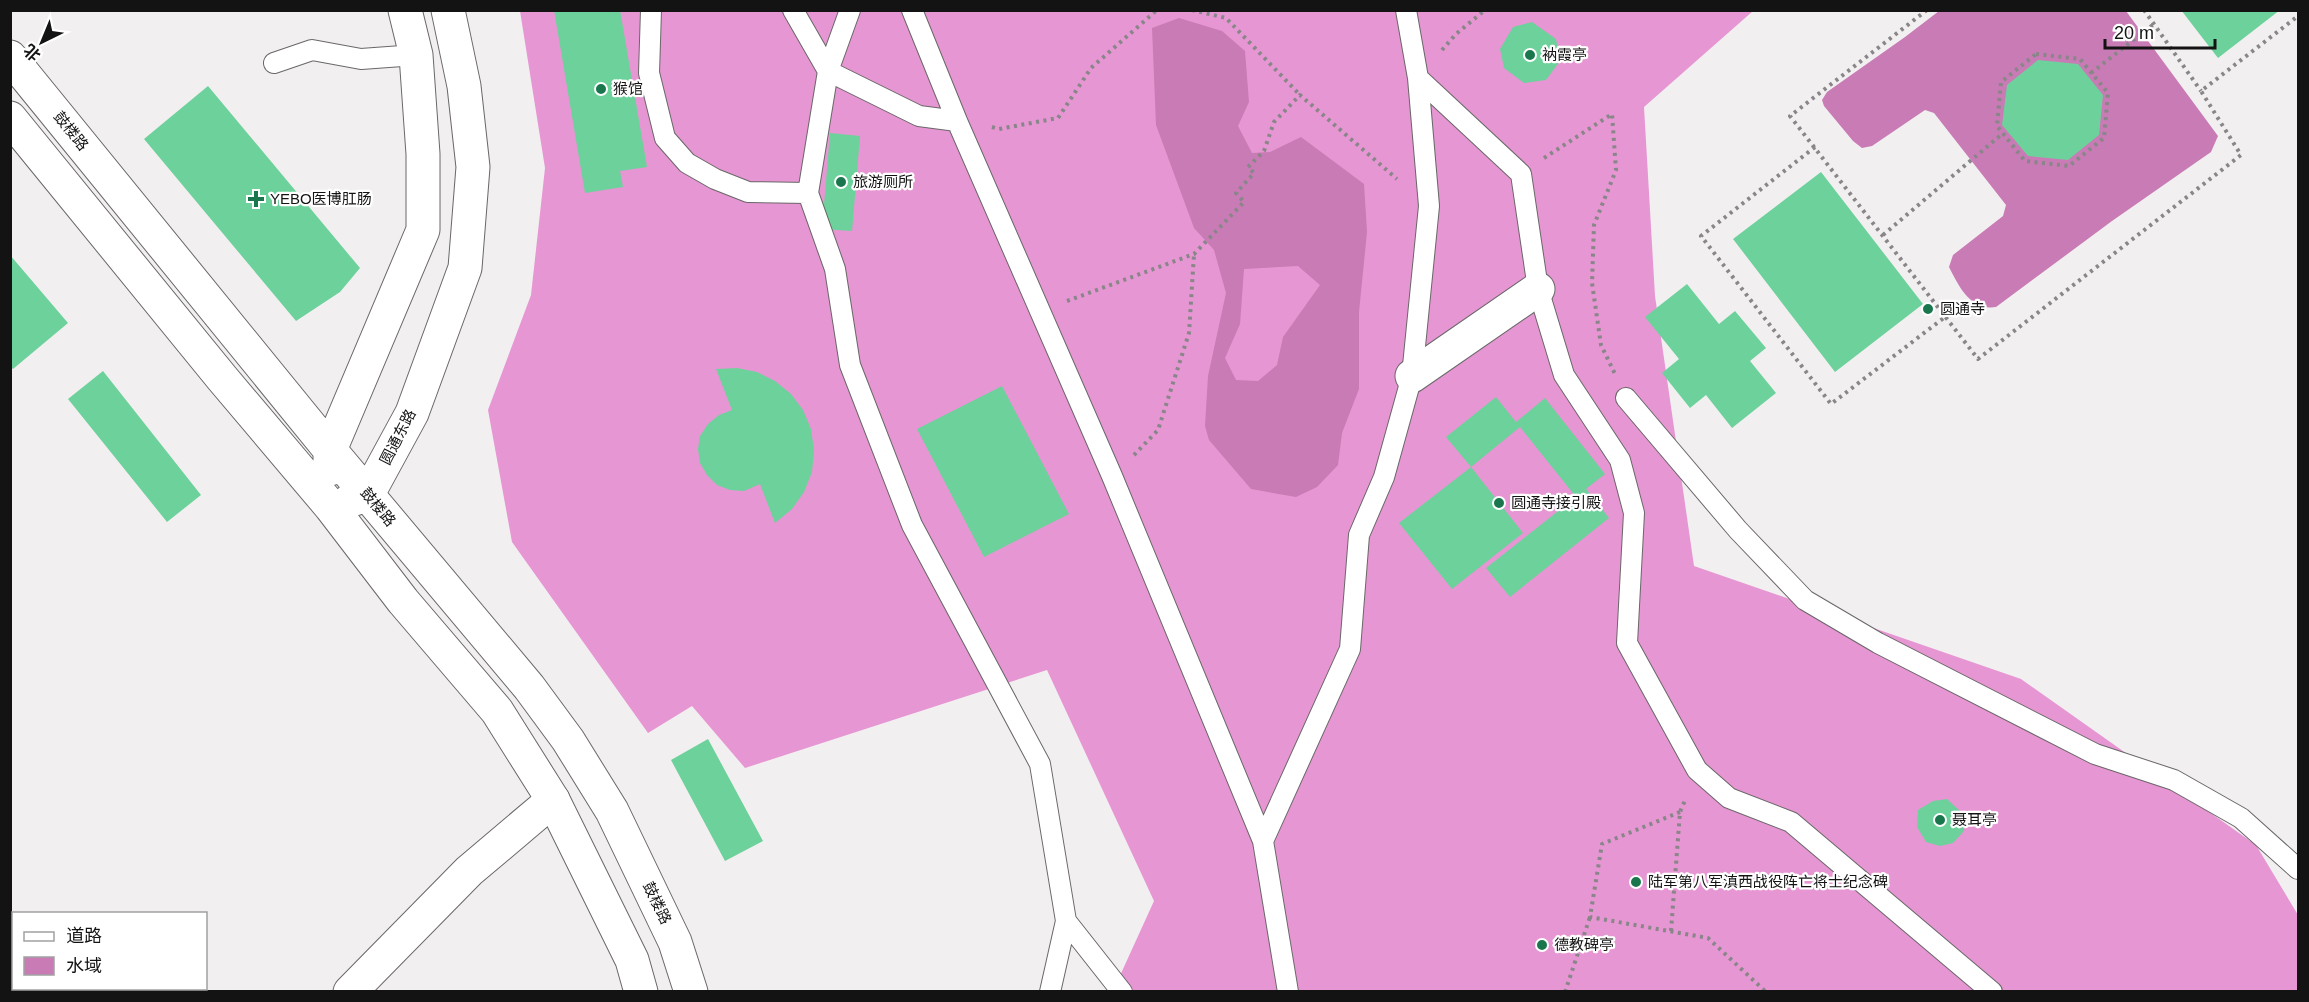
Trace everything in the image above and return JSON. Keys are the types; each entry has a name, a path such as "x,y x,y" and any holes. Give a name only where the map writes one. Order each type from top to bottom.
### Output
{"main road":[{"path":"331,507 330,450 423,230 423,153 416,56 405,10"},
{"name":"圆通东路","path":"368,495 412,413 465,268 473,167 464,86 447,10"},
{"name":"鼓楼路","path":"10,57 330,450 529,687 568,740 612,811 675,942 692,992"},
{"path":"10,118 222,378 331,507 403,601 497,711 553,800 632,960 641,992"},
{"path":"1412,376 1538,289"},
{"path":"331,507 368,495"},
{"path":"350,992 469,871 553,800"}],"lane":[{"path":"651,10 649,73 665,138 687,163 715,179 748,192 808,193"},
{"path":"793,10 828,71 919,116 957,121"},
{"path":"850,10 828,71 808,193 835,269 850,365 912,525 1040,764 1066,921 1050,992"},
{"path":"912,10 957,121 1112,476 1263,841 1288,992"},
{"path":"1263,841 1350,649 1359,536 1384,477 1412,376 1429,206 1418,78 1406,10"},
{"path":"274,63 312,50 362,59 416,56"},
{"path":"1418,78 1521,174 1538,289 1564,375 1620,460 1634,513 1627,643 1697,770 1729,798 1791,822 1992,992"},
{"path":"1626,398 1738,530 1805,600 1878,643 2096,754 2174,780 2241,818 2298,869"},
{"path":"1066,921 1122,992"}],"path":[{"path":"957,121 999,129 1058,118 1090,68 1157,10"},
{"path":"1192,10 1227,18 1300,95 1429,206"},
{"path":"1418,78 1456,34 1485,10"},
{"path":"1928,10 1790,116 1978,358 2241,156 2201,91 2152,25 2144,10"},
{"path":"2201,91 2298,16"},
{"path":"2091,73 2152,25"},
{"path":"2036,54 2080,59 2108,93 2104,138 2069,166 2025,161 2002,134 1997,126 2001,82 2036,54"},
{"path":"1041,311 1194,254 1244,202 1236,193 1254,173 1248,167 1264,151 1274,122 1300,95"},
{"path":"1521,174 1612,114 1616,170 1594,225 1592,283 1601,345 1626,398"},
{"path":"1883,235 2002,134"},
{"path":"1815,147 1701,236 1831,404 1945,317"},
{"path":"1112,476 1158,430 1189,333 1194,254"},
{"path":"1671,931 1680,812 1697,770"},
{"path":"1565,992 1590,917 1602,844 1680,812"},
{"path":"1590,917 1708,938 1766,992"}],"shaded area":[{"path":"520,11 1753,11 1644,107 1655,296 1694,566 2021,679 2256,845 2298,915 2298,991 1113,991 1154,901 1047,670 745,768 692,706 648,733 512,542 488,410 531,295 545,168"}],"water":[{"path":"1939,11 2126,11 2218,136 2211,152 2112,221 1996,307 1980,305 1962,290 1949,267 1953,255 2003,216 2006,205 1934,113 1925,110 1872,146 1862,148 1853,141 1824,106 1822,100 1827,92"},
{"path":"1179,18 1222,31 1245,51 1249,102 1238,126 1252,153 1270,152 1301,137 1364,184 1367,232 1359,312 1359,389 1342,433 1338,465 1317,487 1296,497 1251,489 1209,440 1205,426 1208,376 1226,293 1214,250 1194,228 1156,125 1152,28","holes":["1298,266 1320,285 1283,337 1277,365 1258,381 1236,380 1225,358 1240,324 1244,269"]}],"building":[{"name":"猴馆","path":"554,10 620,10 647,167 620,171 623,187 585,193"},
{"path":"2181,10 2280,10 2218,58"},
{"name":"衲霞亭","path":"1532,22 1556,39 1560,61 1546,80 1524,83 1504,68 1500,49 1513,27"},
{"path":"2038,60 2078,64 2103,95 2099,135 2068,160 2028,156 2002,125 2007,85"},
{"path":"208,86 360,268 340,292 296,321 144,139"},
{"name":"旅游厕所","path":"830,133 860,136 852,231 822,229"},
{"path":"1821,172 1923,304 1835,372 1733,239"},
{"path":"10,255 68,323 13,369 10,366"},
{"path":"1687,284 1719,324 1735,311 1766,348 1750,361 1776,393 1732,428 1706,395 1690,408 1662,373 1679,359 1645,317"},
{"path":"737,368 757,372 775,381 791,394 803,410 811,429 814,450 812,472 804,492 792,509 775,523 760,484 744,491 730,490 717,485 700,463 698,449 700,436 708,424 719,415 732,410 716,369"},
{"path":"103,371 201,495 167,522 68,399"},
{"path":"1002,386 1069,514 984,557 917,429"},
{"path":"1496,397 1516,422 1545,398 1605,474 1586,489 1609,518 1510,597 1486,568 1576,497 1520,427 1471,467 1446,437"},
{"path":"1471,467 1523,533 1452,589 1399,523"},
{"path":"708,739 763,841 725,861 671,760"},
{"name":"聂耳亭","path":"1947,799 1961,812 1964,831 1953,843 1940,846 1926,842 1917,827 1918,810 1933,801"}],"place":[{"name":"衲霞亭","path":"1530,55"},
{"name":"猴馆","path":"601,89"},
{"name":"旅游厕所","path":"841,182"},
{"name":"YEBO医博肛肠","path":"256,199"},
{"name":"圆通寺","path":"1928,309"},
{"name":"圆通寺接引殿","path":"1499,503"},
{"name":"聂耳亭","path":"1940,820"},
{"name":"陆军第八军滇西战役阵亡将士纪念碑","path":"1636,882"},
{"name":"德教碑亭","path":"1542,945"}]}
